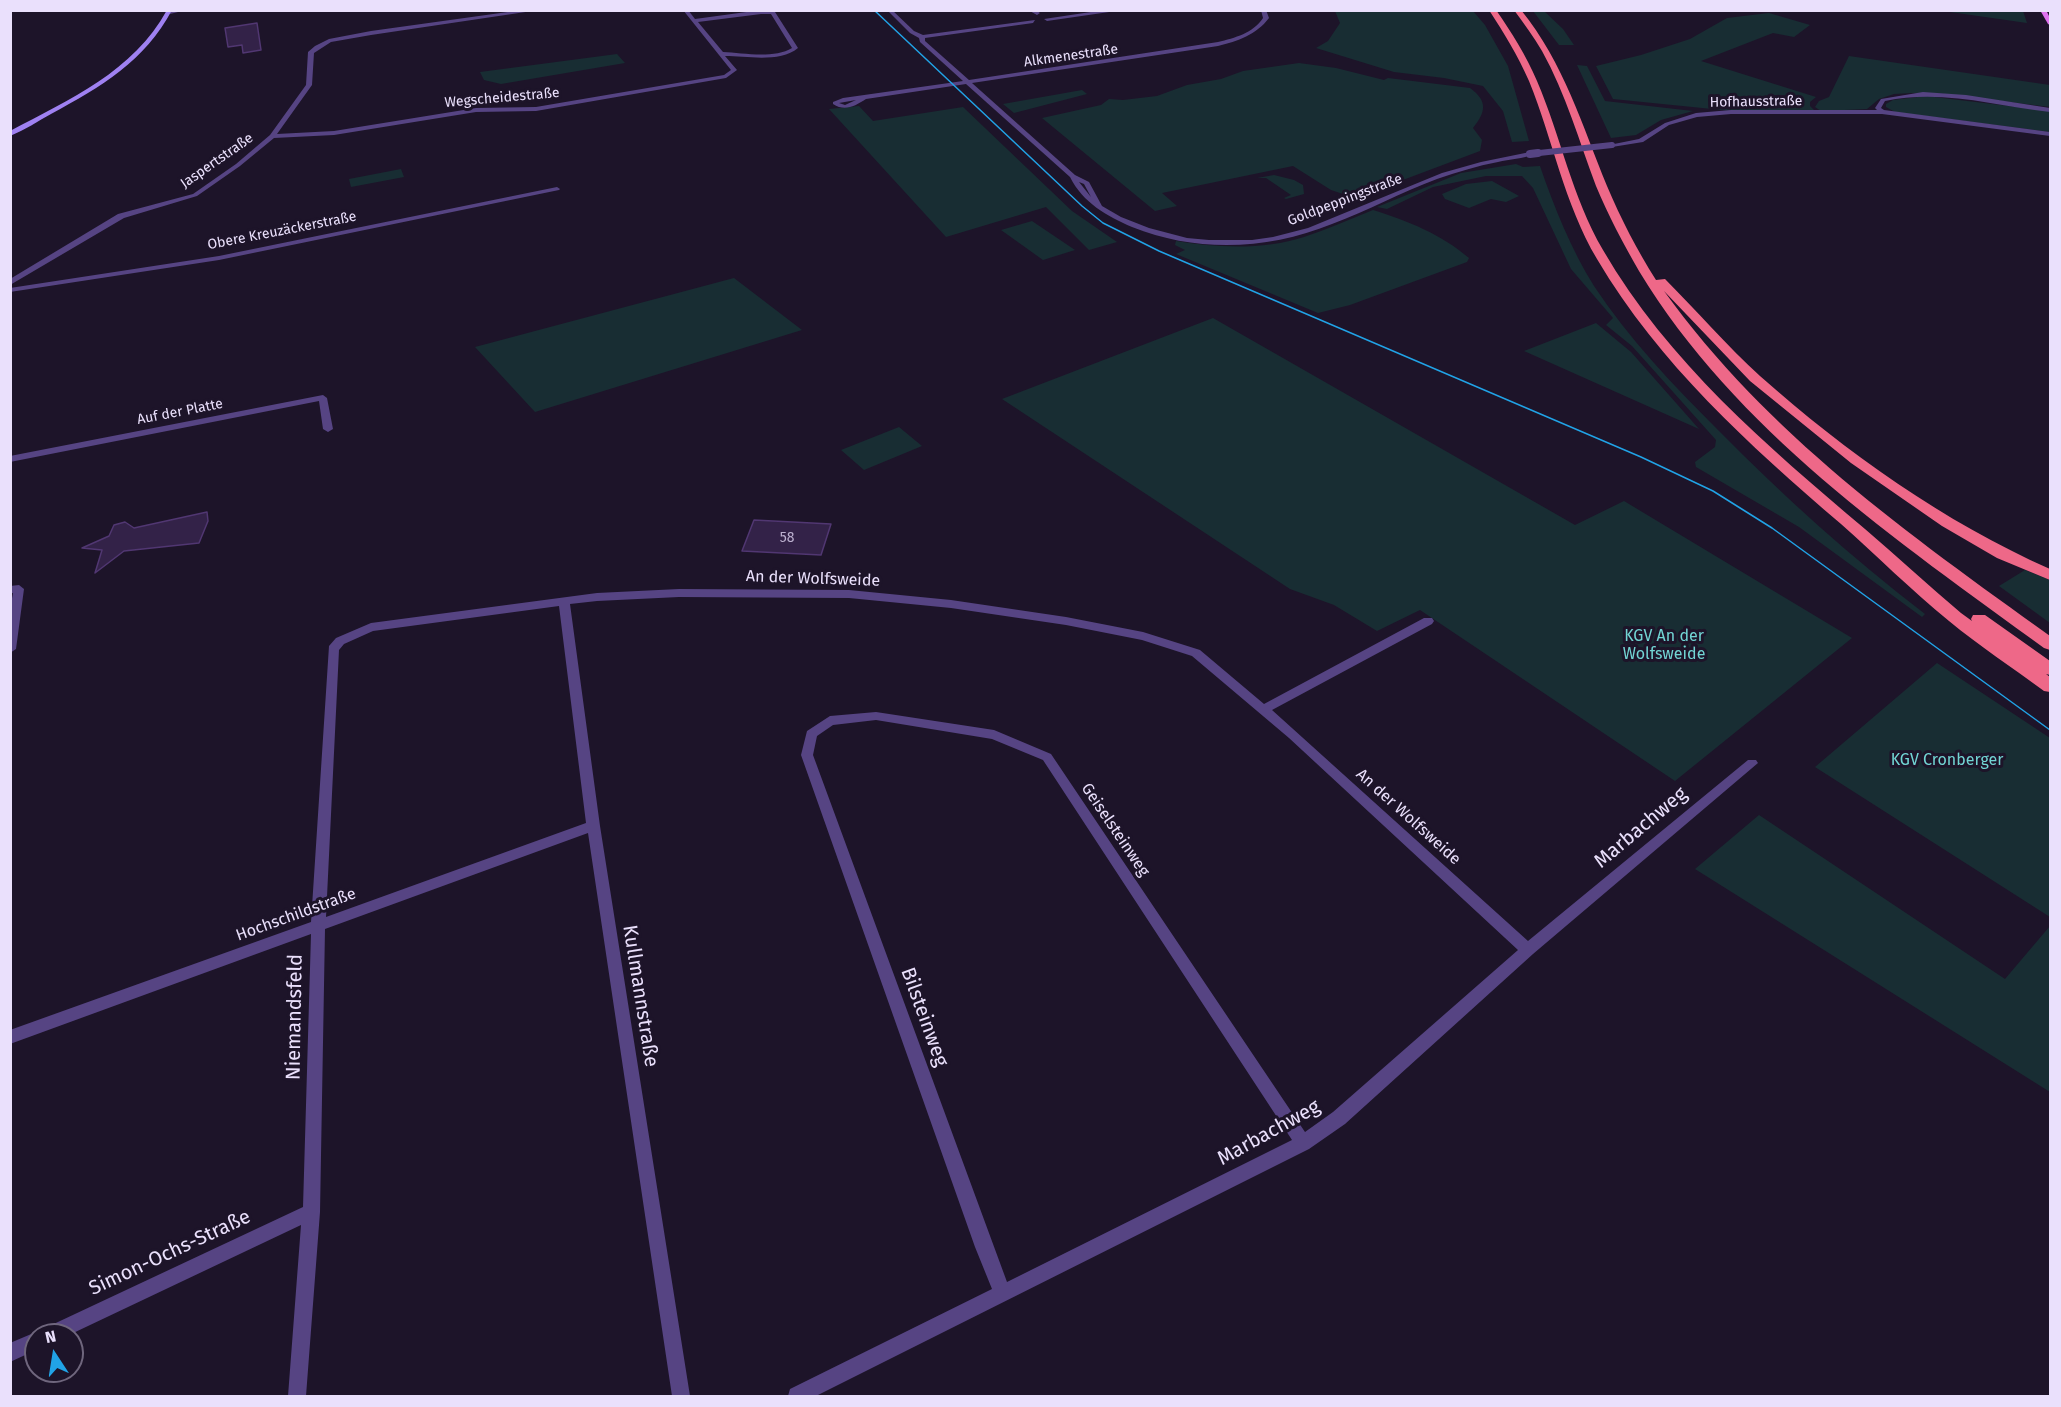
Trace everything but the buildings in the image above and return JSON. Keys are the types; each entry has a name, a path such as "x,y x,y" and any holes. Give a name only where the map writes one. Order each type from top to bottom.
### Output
{"highway":[{"path":"1492,10 1521,51 1536,85 1578,211 1613,277 1672,355 1719,407 1786,471 1868,539 1954,616 2050,686"},
{"path":"1517,10 1539,38 1565,86 1601,184 1635,254 1699,348 1778,429 1822,468 1916,545 2050,644"},
{"path":"1635,254 1755,378 1856,460 1947,523 2003,554 2050,575"},
{"path":"1868,539 2050,669"}],"main road":[{"path":"2043,10 2050,23"}],"street":[{"path":"10,134 121,68 147,45 170,11 184,10"},
{"name":"Jaspertstraße","path":"10,283 121,216 195,195 238,165 272,136 309,85 311,52 317,46 329,41 370,33 537,10"},
{"path":"685,10 694,21 721,54 785,54 795,48 773,13 761,12 694,21"},
{"name":"Goldpeppingstraße","path":"889,10 1073,176 1077,186 1089,200 1136,226 1167,235 1223,242 1267,240 1310,229 1448,173 1530,154"},
{"path":"1030,10 1046,17"},
{"path":"924,40 945,33 999,27 1046,17 1077,16 1121,10"},
{"name":"Alkmenestraße","path":"863,98 1201,48 1233,40 1257,29 1266,18 1263,10"},
{"path":"1024,19 1024,15 1037,13"},
{"path":"999,27 1024,19 1033,21"},
{"name":"Wegscheidestraße","path":"272,136 334,133 476,110 536,109 726,76 734,70 721,54"},
{"path":"1882,112 1878,108 1883,100 1912,95 1941,95 2050,110"},
{"name":"Hofhausstraße","path":"1530,154 1641,141 1667,124 1708,114 1882,112 2050,134"},
{"name":"Obere Kreuzäckerstraße","path":"10,290 219,258 557,189"},
{"name":"Auf der Platte","path":"10,459 323,398 328,429"},
{"path":"10,650 15,590"},
{"name":"An der Wolfsweide","path":"340,640 371,627 597,597 679,594 849,594 951,604 1049,618 1143,636 1196,652 1264,709 1528,950"},
{"name":"Kullmannstraße","path":"564,601 593,826 681,1396"},
{"path":"1264,709 1428,621"},
{"name":"Niemandsfeld","path":"297,1396 311,1212 318,927 333,649 340,640"},
{"name":"Geiselsteinweg","path":"807,755 811,734 830,721 876,716 994,735 1047,757 1304,1143"},
{"name":"Bilsteinweg","path":"807,755 1003,1294"},
{"name":"Marbachweg","path":"797,1396 1304,1143 1339,1118 1528,950 1752,763"},
{"name":"Hochschildstraße","path":"10,1037 593,826"},
{"name":"Simon-Ochs-Straße","path":"75,1323 311,1212"},
{"path":"10,1353 24,1347"}],"green space":[{"path":"1335,11 1473,11 1485,25 1508,66 1529,141 1512,142 1503,111 1483,86 1444,78 1394,72 1316,48 1328,41 1340,23"},
{"path":"1533,11 1544,11 1563,29 1574,45 1559,45"},
{"path":"1943,11 2023,11 2027,23"},
{"path":"1769,13 1810,25 1794,37 1773,33 1701,61 1816,97 1810,102 1810,106 1815,111 1732,111 1613,99 1596,66 1641,55 1690,39 1727,18"},
{"path":"617,54 625,63 501,84 484,80 480,72"},
{"path":"1849,56 2050,85 2050,107 1937,93 1912,93 1894,94 1879,99 1867,109 1821,111 1815,107 1819,101 1829,97"},
{"path":"1299,63 1336,68 1384,80 1388,78 1470,88 1480,97 1483,107 1481,117 1473,128 1482,140 1480,151 1355,198 1331,190 1293,166 1162,193 1177,206 1155,211 1042,118 1101,105 1109,99 1123,100 1157,96 1187,85 1221,79 1243,71"},
{"path":"1577,65 1587,66 1605,101 1693,111 1661,120 1636,135 1611,138"},
{"path":"1082,90 1087,94 1014,113 1003,104"},
{"path":"1926,96 2050,111 2050,132 1895,112 1886,107 1886,104 1893,100"},
{"path":"859,106 873,121 963,107 1072,211 1117,242 1089,250 1046,207 946,237 829,109"},
{"path":"1516,164 1523,167 1540,166 1564,228 1594,286 1652,361 1767,479 1844,548 1925,614 1922,617 1799,527 1696,467 1695,462 1715,447 1716,440 1632,346 1606,325 1613,318 1571,269 1533,188 1522,176 1486,176 1433,187 1387,209 1377,207 1461,173"},
{"path":"401,169 404,177 351,187 349,179"},
{"path":"1274,175 1303,185 1304,194 1286,199 1284,198 1291,195 1266,178 1257,178"},
{"path":"1492,181 1519,196 1506,202 1491,199 1469,208 1445,199 1442,194 1466,184"},
{"path":"1373,210 1436,235 1469,258 1467,262 1350,305 1318,313 1176,254 1185,250 1175,245 1176,241 1224,246 1273,244 1304,237"},
{"path":"1032,221 1075,250 1043,260 1001,230"},
{"path":"734,278 802,330 535,412 475,347"},
{"name":"KGV An der Wolfsweide","path":"1213,318 1575,525 1624,501 1852,638 1675,781 1420,610 1377,631 1334,605 1290,589 1002,399"},
{"path":"1596,323 1631,352 1699,429 1524,351"},
{"path":"899,427 922,446 864,470 841,450"},
{"path":"2025,570 2050,580 2050,623 1999,586"},
{"name":"KGV Cronberger","path":"1937,663 2050,738 2050,917 1815,767"},
{"path":"1759,815 2005,979 2050,926 2050,1092 1695,869"}],"tram line":[{"path":"874,10 1082,206 1103,223 1159,251 1641,457 1713,491 1772,528 2050,730"}]}
